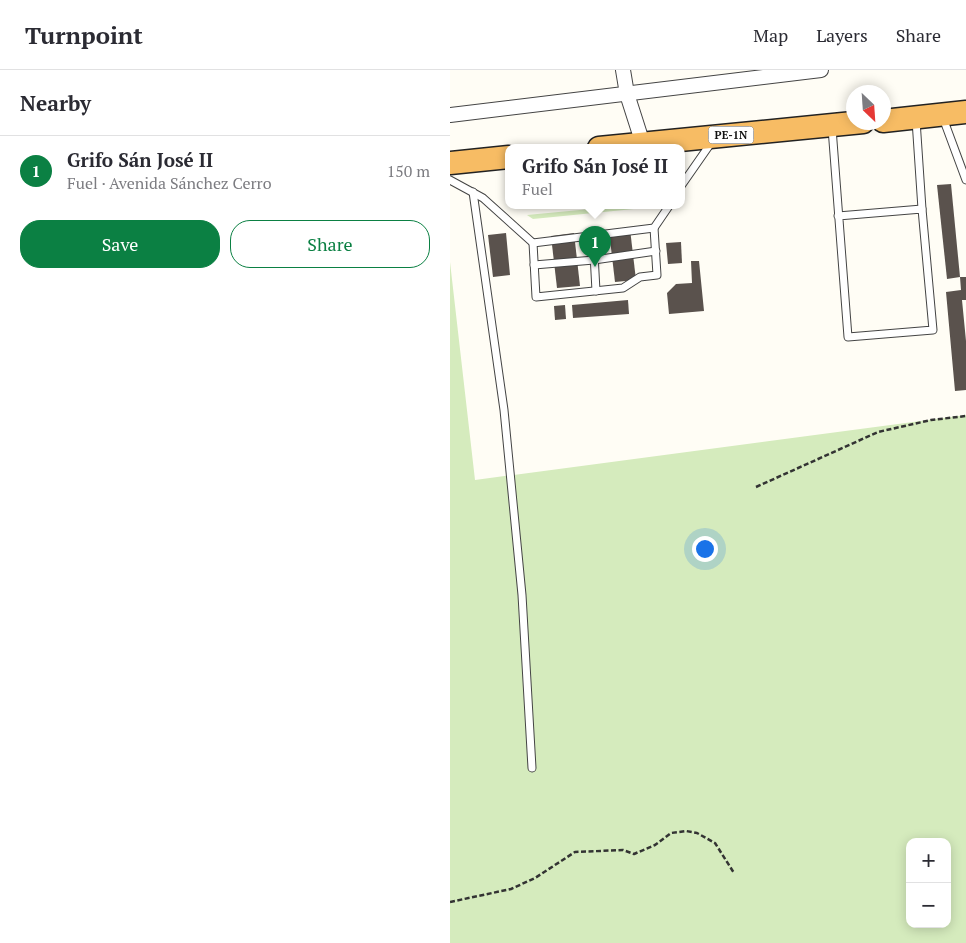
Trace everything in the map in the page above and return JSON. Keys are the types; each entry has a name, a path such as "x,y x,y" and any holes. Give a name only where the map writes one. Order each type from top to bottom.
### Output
{"highway":[{"path":"891,119 966,112"},
{"name":"PE-1N","path":"643,144 846,124"},
{"path":"450,163 505,157"}],"street":[{"path":"623,70 627,94 643,144"},
{"path":"450,115 821,70"}],"lane":[{"path":"942,115 966,180"},
{"path":"832,126 848,337 932,330 916,117"},
{"path":"685,180 715,137"},
{"path":"450,180 484,198 533,242 536,297 623,288 640,277 657,275 654,228 667,209"},
{"path":"473,192 504,410 522,595 532,768"},
{"path":"838,216 922,209"},
{"path":"533,242 654,228"},
{"path":"593,235 596,291"},
{"path":"534,265 594,260 656,251"}],"path":[{"path":"756,487 878,432 931,420 966,416"},
{"path":"450,902 511,889 535,878 576,852 623,850 634,854 655,845 671,833 686,831 696,833 715,843 734,873"}],"green space":[{"path":"590,209 634,209 533,219 527,215"},
{"path":"450,262 475,480 966,415 966,943 450,943"}],"building":[{"path":"951,184 960,277 947,279 937,185"},
{"path":"630,229 636,280 615,282 609,231"},
{"path":"506,233 510,275 493,277 488,235"},
{"path":"574,233 580,286 557,288 551,236"},
{"path":"681,242 682,263 668,264 666,243"},
{"path":"691,261 699,261 704,311 669,314 667,293 676,284 692,283"},
{"path":"960,277 966,277 966,300 962,300 966,341 966,390 955,391 946,292 961,290"},
{"path":"628,300 629,314 573,318 572,305"},
{"path":"565,305 566,319 555,320 554,306"}],"place":[{"name":"Grifo Sán José II","path":"595,267"}]}
